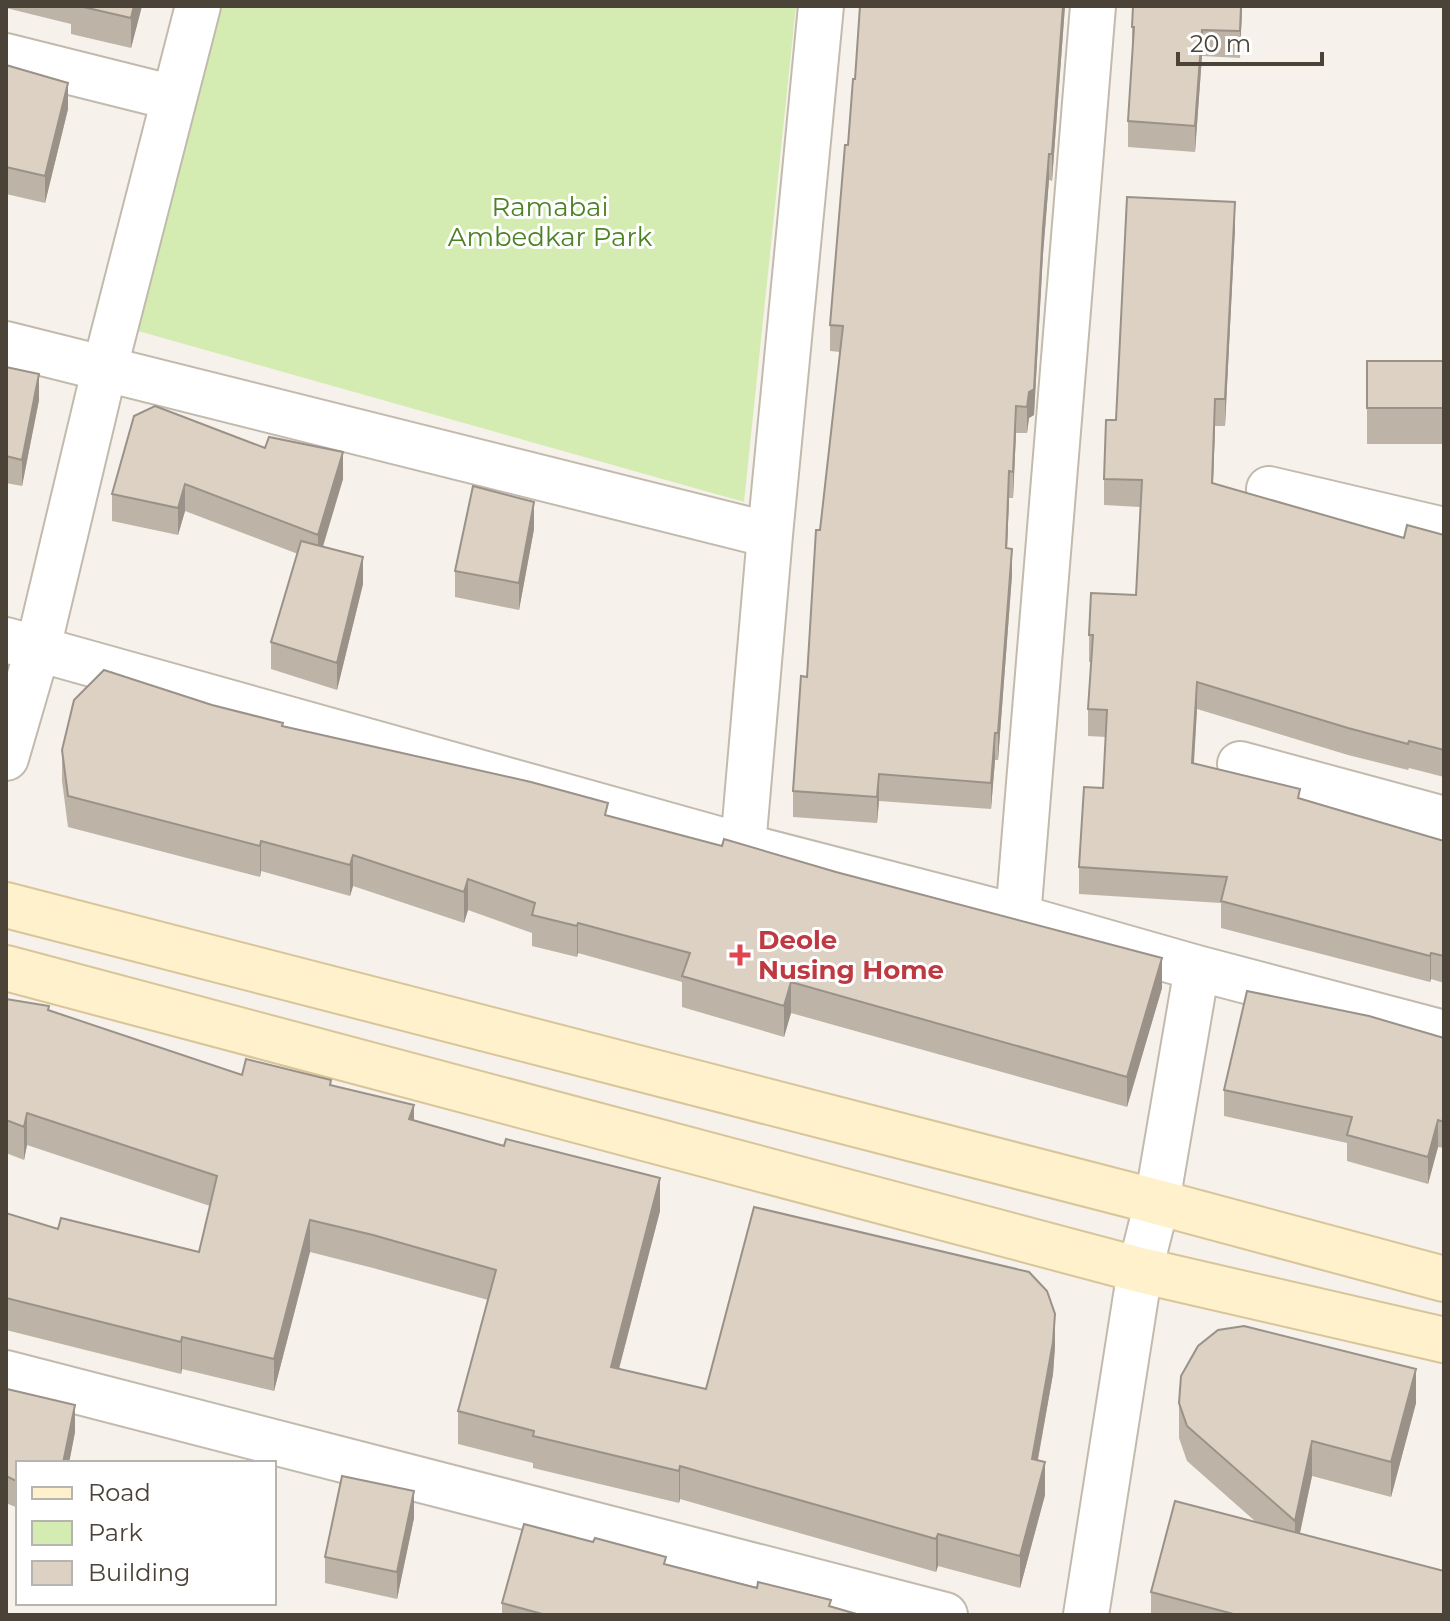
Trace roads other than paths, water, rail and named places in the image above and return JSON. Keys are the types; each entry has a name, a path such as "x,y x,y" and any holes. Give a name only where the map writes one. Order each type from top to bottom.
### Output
{"main road":[{"path":"6,905 1444,1279"},
{"path":"6,968 1140,1270 1444,1340"}],"street":[{"path":"6,758 22,644 105,367 198,6"},
{"path":"743,846 821,6"},
{"path":"1018,917 1093,6"},
{"path":"6,56 174,98"},
{"path":"6,344 770,535"},
{"path":"1269,489 1444,530"},
{"path":"22,644 743,846 1444,1033"},
{"path":"1240,764 1444,819"},
{"path":"1086,1615 1140,1270 1157,1202 1197,968"},
{"path":"6,1373 945,1615"}],"place":[{"name":"Deole Nusing Home","path":"740,955"}],"park label":[{"name":"Ramabai Ambedkar Park","path":"550,222"}]}
